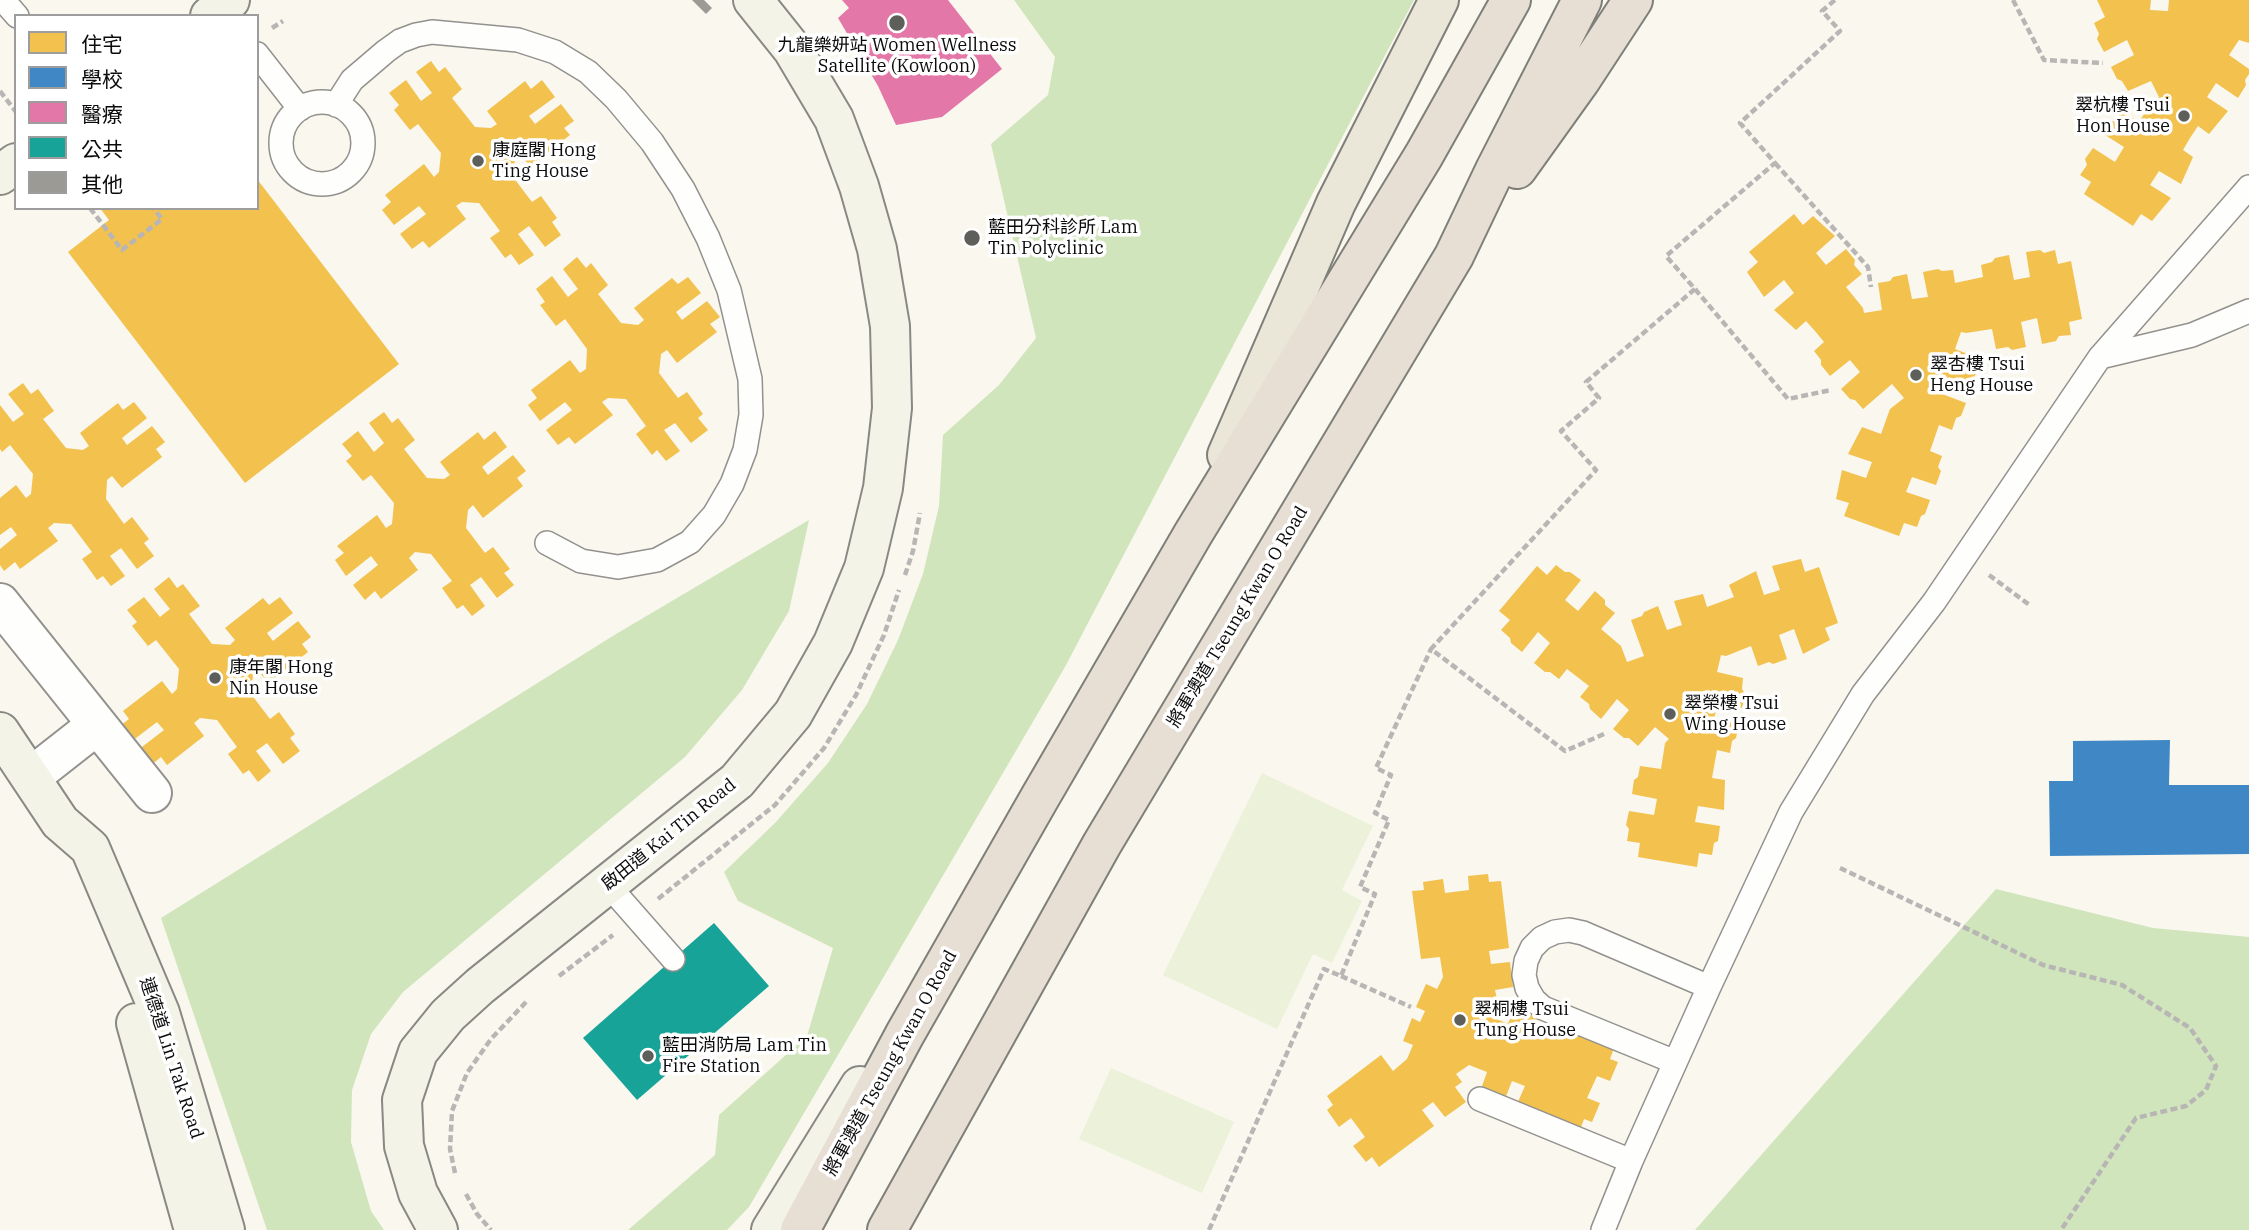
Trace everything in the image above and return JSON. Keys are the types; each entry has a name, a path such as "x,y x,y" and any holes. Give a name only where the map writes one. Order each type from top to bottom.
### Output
{"highway":[{"name":"將軍澳道 Tseung Kwan O Road","path":"800,1230 905,1034 1193,534 1424,155 1511,0"},
{"name":"將軍澳道 Tseung Kwan O Road","path":"887,1230 1102,844 1454,256 1581,0"},
{"path":"1454,256 1580,81 1629,7"}],"main road":[{"name":"將軍澳道 Tseung Kwan O Road","path":"1193,534 1336,203 1439,0"}],"street":[{"name":"啟田道 Kai Tin Road","path":"438,1230 418,1193 404,1146 402,1100 418,1052 447,1015 480,986 737,781 793,714 833,643 864,568 883,488 892,408 890,326 877,249 859,186 834,120 793,50 753,0"},
{"path":"0,603 152,793"},
{"path":"32,776 97,725"},
{"name":"連德道 Lin Tak Road","path":"0,732 32,776 60,822 90,848 160,1013 225,1230"},
{"name":"連德道 Lin Tak Road","path":"60,822 70,864 136,1022 194,1230"},
{"path":"771,1230 912,1001 977,908"}],"lane":[{"path":"4,0 15,14"},
{"path":"336,105 352,80 393,46 416,35 432,32 518,40 555,52 588,72 617,99 652,142 683,189 708,238 729,290 750,379 749,427 745,450 733,484 714,515 690,542 657,560 618,567 581,561 547,542"},
{"path":"259,57 300,109"},
{"path":"314,103 336,105 348,111 357,121 362,133 360,160 342,180 329,184 303,180 293,173 285,162 281,149 286,124 300,109 314,103"},
{"path":"1603,1230 1709,986 1791,812 1863,694 1934,602 2100,357 2249,187"},
{"path":"2100,357 2192,335 2249,311"},
{"path":"608,885 673,959"},
{"path":"1675,1062 1543,1007 1534,1000 1527,988 1524,975 1526,961 1532,948 1542,938 1569,930 1583,933 1709,986"},
{"path":"1480,1099 1631,1161"}],"path":[{"path":"1835,0 1822,12 1840,31 1740,123 1868,267 1871,287"},
{"path":"2013,0 2044,60 2104,64"},
{"path":"0,91 14,109"},
{"path":"1775,163 1666,256 1788,399 1831,390"},
{"path":"92,210 122,250 162,219 155,210"},
{"path":"1341,976 1375,894 1360,887 1389,820 1375,813 1391,775 1376,768 1431,649 1596,470 1561,431 1599,398 1586,382 1695,289"},
{"path":"1964,558 2031,606"},
{"path":"1431,649 1565,751 1604,734"},
{"path":"1840,868 2043,965 2122,985 2190,1028 2216,1066 2206,1090 2186,1106 2136,1118 2061,1230"},
{"path":"1209,1230 1324,969 1411,1007"}],"green space":[{"path":"1014,0 1414,0 1065,667 749,1207 727,1230 628,1230 715,1155 719,1115 807,1036 833,948 738,901 724,872 775,823 828,763 867,704 898,640 923,574 939,506 943,435 999,385 1036,338 991,144 1048,95 1055,57"},
{"path":"809,520 789,611 742,690 685,757 403,992 371,1034 352,1090 351,1142 371,1211 384,1230 267,1230 161,918 616,634"},
{"path":"1262,773 1373,826 1342,890 1362,901 1332,963 1313,954 1277,1029 1163,975"},
{"path":"1996,889 2153,928 2249,937 2249,1230 1695,1230"},
{"path":"1111,1068 1234,1122 1202,1193 1079,1139"}],"building: 住宅":[{"name":"翠杭樓 Tsui Hon House","path":"2097,0 2151,0 2150,10 2168,11 2169,0 2249,0 2249,43 2239,40 2229,55 2249,69 2246,85 2238,98 2216,83 2207,97 2228,111 2209,134 2198,126 2190,138 2183,150 2193,157 2181,184 2159,171 2150,185 2171,198 2152,221 2141,214 2133,226 2084,194 2091,182 2080,175 2087,165 2085,159 2093,148 2115,162 2124,147 2102,133 2110,121 2115,121 2122,111 2139,122 2153,100 2159,97 2151,81 2128,91 2122,81 2117,79 2111,67 2134,55 2127,40 2104,52 2097,39 2099,34 2094,23 2105,17"},
{"name":"康庭閣 Hong Ting House","path":"431,61 439,72 445,67 462,89 452,98 475,127 491,128 497,124 487,111 525,81 531,89 542,80 555,97 529,116 535,124 561,104 574,121 564,128 570,135 530,166 520,154 515,158 513,177 532,202 541,196 557,218 552,222 561,235 545,247 529,226 518,234 534,255 519,265 511,254 505,258 490,238 500,231 479,203 462,202 456,206 466,219 429,248 423,241 412,249 400,234 426,214 419,206 394,225 382,210 391,202 385,195 424,164 434,177 439,172 441,153 418,124 410,130 394,110 399,105 389,93 406,80 421,101 432,93 416,72"},
{"path":"259,182 399,364 245,483 68,252 109,220 102,210 259,210"},
{"name":"翠杏樓 Tsui Heng House","path":"1794,214 1803,225 1813,216 1835,236 1816,253 1826,265 1846,249 1855,260 1854,265 1862,274 1846,287 1864,313 1882,310 1878,283 1890,281 1893,277 1907,274 1912,299 1928,297 1923,272 1953,270 1955,283 1983,277 1981,265 2009,255 2014,280 2030,277 2026,252 2040,250 2044,253 2055,250 2058,264 2071,261 2082,319 2069,322 2071,335 2059,336 2056,341 2042,344 2037,318 2021,322 2026,347 2012,350 2008,347 1996,349 1992,329 1961,332 1955,349 1978,358 1974,369 1976,373 1971,387 1947,379 1942,394 1966,403 1952,430 1939,425 1930,451 1942,456 1936,485 1912,477 1906,492 1930,500 1917,527 1904,523 1899,536 1844,516 1849,503 1836,499 1842,470 1866,478 1872,462 1848,454 1862,427 1881,434 1890,409 1904,398 1892,384 1863,409 1855,400 1850,399 1841,389 1860,372 1850,360 1830,376 1814,351 1824,342 1815,331 1806,321 1796,330 1774,310 1794,293 1784,280 1764,297 1747,272 1758,262 1749,252"},
{"path":"577,257 586,268 591,263 608,285 598,294 621,323 638,325 644,320 634,308 672,278 678,284 688,277 701,293 676,312 682,320 707,301 720,317 710,324 717,332 677,363 667,350 661,354 659,373 678,398 687,392 703,414 698,418 708,430 691,443 675,423 664,430 680,451 666,461 657,450 652,455 636,434 646,426 626,399 608,398 602,402 613,415 575,444 569,437 558,445 546,430 572,410 565,402 540,421 528,405 537,398 531,390 570,360 580,373 586,369 587,349 565,319 556,326 540,305 545,302 536,289 552,276 568,297 578,289 563,269"},
{"path":"23,383 31,394 38,389 54,411 43,419 66,448 83,450 89,446 80,433 118,403 123,410 134,402 147,418 122,438 127,445 152,426 165,442 156,449 162,457 122,488 112,476 107,480 106,499 124,524 132,517 149,539 144,543 154,556 137,569 121,548 110,556 125,576 111,586 103,576 97,580 82,559 92,552 71,524 54,523 48,528 58,541 20,569 15,562 4,571 0,565 0,549 17,535 11,527 0,535 0,498 16,485 26,498 31,494 33,474 10,445 2,452 0,449 0,405 13,422 24,414 8,394"},
{"path":"384,412 392,423 398,418 415,440 404,449 427,478 444,479 450,475 440,462 478,432 484,440 495,431 507,447 482,467 488,475 513,455 526,471 517,478 523,486 483,518 473,505 468,510 466,528 485,553 493,547 510,569 504,573 514,585 497,598 481,577 470,585 485,606 472,616 463,605 457,609 442,588 452,581 431,554 415,552 409,558 418,570 381,599 375,591 365,600 353,585 378,565 371,556 346,576 335,560 344,553 337,546 377,515 386,528 392,524 394,503 371,475 363,481 346,461 352,456 342,444 358,431 374,452 384,443 369,423"},
{"name":"翠榮樓 Tsui Wing House","path":"1801,559 1805,572 1819,567 1838,623 1825,628 1830,640 1803,654 1794,629 1779,635 1787,659 1773,664 1769,662 1758,666 1751,646 1726,656 1721,655 1717,672 1743,678 1742,689 1745,694 1742,708 1717,704 1714,720 1739,724 1730,753 1717,750 1712,778 1725,780 1724,810 1698,806 1695,822 1720,826 1718,841 1714,843 1712,855 1699,853 1697,867 1638,857 1640,843 1627,841 1629,811 1654,815 1657,799 1632,794 1634,780 1638,777 1640,766 1661,769 1665,743 1669,739 1655,727 1638,746 1629,738 1624,738 1613,729 1629,710 1617,699 1601,719 1580,697 1589,686 1567,669 1559,679 1534,663 1550,643 1538,632 1522,652 1501,630 1510,620 1499,611 1537,566 1547,575 1556,565 1581,580 1565,600 1578,611 1595,591 1615,613 1601,629 1621,646 1627,662 1644,656 1631,620 1642,616 1644,612 1658,606 1667,630 1682,625 1674,601 1703,594 1707,607 1734,597 1729,585 1756,571 1764,595 1780,590 1772,566"},
{"name":"康年閣 Hong Nin House","path":"169,577 177,588 183,584 200,606 189,614 212,644 230,645 235,640 225,628 263,598 269,605 280,597 293,613 267,633 273,641 298,621 311,637 302,644 308,652 268,683 258,670 253,675 251,694 270,719 279,712 295,734 290,738 300,751 283,764 267,743 256,751 271,771 258,782 249,770 243,774 228,754 237,747 217,720 200,718 194,723 204,736 167,765 161,757 150,766 138,750 164,730 157,722 132,741 120,726 129,719 123,711 162,681 172,694 177,689 179,669 156,640 148,646 132,626 137,622 127,610 144,597 160,617 170,609 154,589"},
{"name":"翠桐樓 Tsui Tung House","path":"1488,874 1489,882 1501,881 1509,948 1489,951 1491,964 1510,962 1513,987 1495,990 1497,999 1488,1000 1490,1016 1508,1024 1515,1007 1539,1017 1532,1035 1544,1040 1552,1022 1614,1048 1610,1059 1618,1062 1610,1081 1597,1076 1587,1098 1600,1103 1592,1122 1584,1119 1580,1130 1517,1104 1525,1086 1512,1081 1505,1099 1481,1089 1487,1072 1469,1065 1456,1074 1462,1082 1455,1087 1466,1102 1445,1117 1433,1102 1422,1110 1434,1126 1379,1167 1372,1157 1366,1162 1353,1146 1365,1137 1351,1118 1339,1127 1327,1110 1333,1105 1327,1096 1381,1055 1393,1071 1407,1059 1413,1045 1403,1041 1412,1018 1420,1022 1425,1011 1416,1007 1426,984 1437,989 1443,977 1440,957 1421,959 1412,891 1424,890 1423,882 1443,879 1445,893 1469,890 1468,876"}],"building: 學校":[{"path":"2170,740 2169,785 2249,785 2249,854 2050,856 2049,781 2073,781 2073,741"}],"building: 醫療":[{"path":"842,0 948,0 1002,69 942,117 896,125 878,86 838,18 849,8"}],"building: 公共":[{"path":"714,923 769,986 637,1100 583,1038"}],"building: 其他":[{"path":"692,0 704,0 712,8 706,14"}],"place":[{"name":"九龍樂妍站 Women Wellness Satellite (Kowloon)","path":"897,23"},
{"name":"翠杭樓 Tsui Hon House","path":"2184,116"},
{"name":"康庭閣 Hong Ting House","path":"478,161"},
{"name":"藍田分科診所 Lam Tin Polyclinic","path":"972,238"},
{"name":"翠杏樓 Tsui Heng House","path":"1916,375"},
{"name":"康年閣 Hong Nin House","path":"215,678"},
{"name":"翠榮樓 Tsui Wing House","path":"1670,714"},
{"name":"翠桐樓 Tsui Tung House","path":"1460,1020"},
{"name":"藍田消防局 Lam Tin Fire Station","path":"648,1056"}]}
